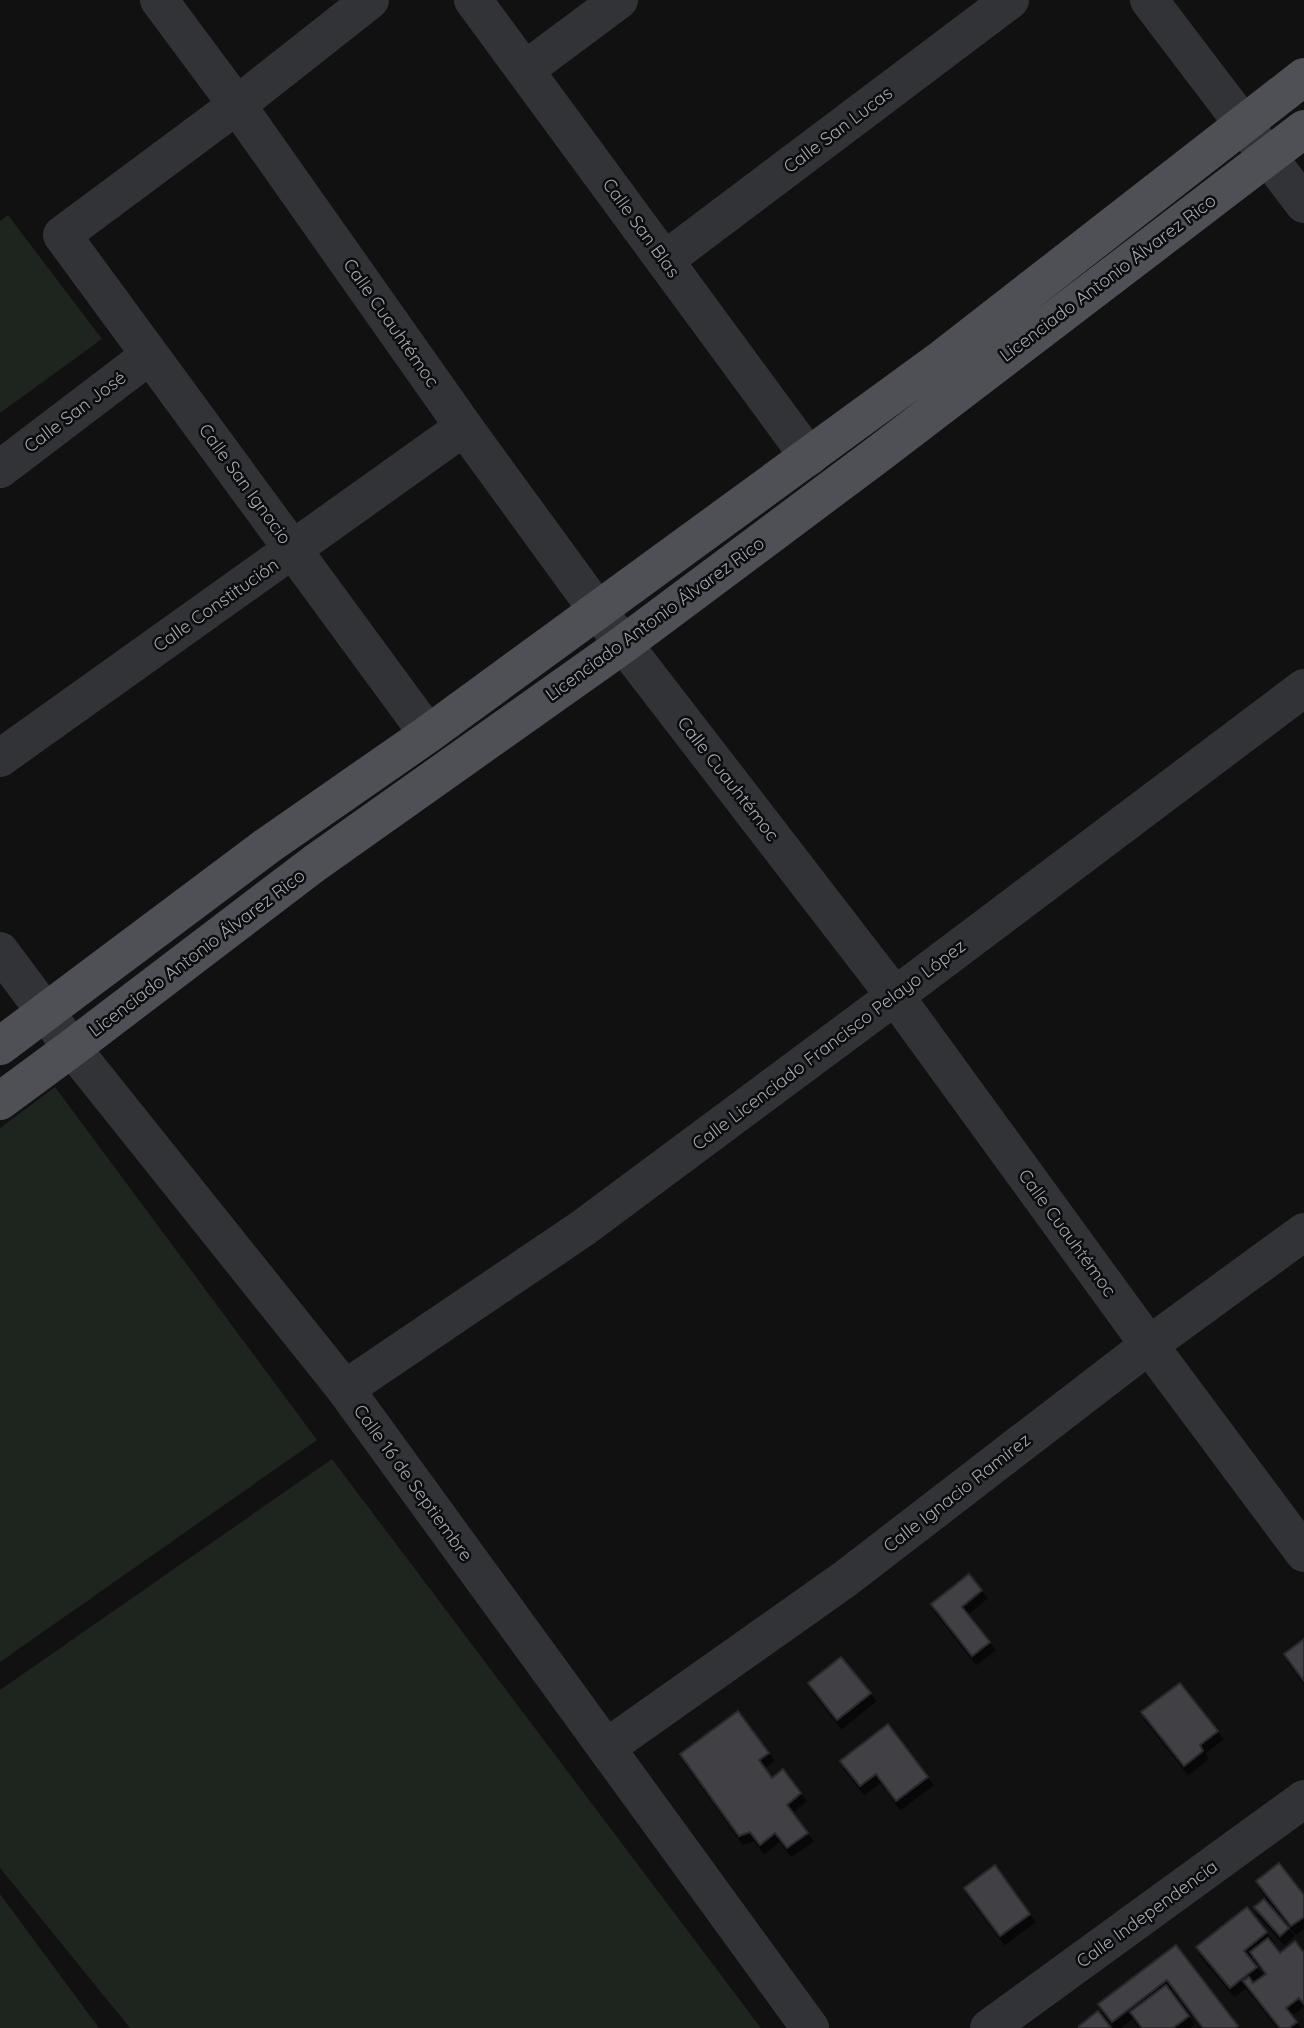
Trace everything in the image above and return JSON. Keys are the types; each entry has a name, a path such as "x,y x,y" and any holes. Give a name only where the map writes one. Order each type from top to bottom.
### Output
{"main road":[{"name":"Licenciado Antonio Álvarez Rico","path":"0,1046 267,846 428,734 943,358 1304,77"},
{"name":"Licenciado Antonio Álvarez Rico","path":"0,1101 315,863 624,644 877,456 1304,129"}],"street":[{"name":"Calle Cuauhtémoc","path":"159,0 598,611 895,996 1149,1345 1304,1552"},
{"path":"237,105 370,0"},
{"name":"Calle San Blas","path":"473,0 809,457"},
{"path":"525,70 619,0"},
{"name":"Calle San Lucas","path":"665,260 1010,0"},
{"path":"1149,0 1304,204"},
{"name":"Calle San Ignacio","path":"237,105 62,235 428,734"},
{"name":"Calle San José","path":"0,469 150,355"},
{"name":"Calle Constitución","path":"0,758 464,427"},
{"name":"Calle Licenciado Francisco Pelayo López","path":"345,1390 583,1228 1304,688"},
{"name":"Calle 16 de Septiembre","path":"0,951 72,1048 345,1390 810,2028"},
{"name":"Calle Ignacio Ramírez","path":"606,1748 845,1579 1149,1345 1304,1232"},
{"name":"Calle Independencia","path":"989,2028 1304,1799"}],"shaded area":[{"path":"8,215 102,339 0,413 0,221"},
{"path":"55,1087 317,1440 0,1662 0,1128"},
{"path":"332,1459 761,2028 130,2028 0,1868 0,1690"},
{"path":"0,1894 99,2028 0,2028"}],"building":[{"path":"969,1574 982,1590 962,1607 990,1642 972,1656 931,1604"},
{"path":"1304,1639 1304,1681 1284,1654"},
{"path":"841,1657 871,1693 837,1720 808,1683"},
{"path":"1180,1683 1218,1731 1200,1745 1203,1751 1184,1766 1141,1712"},
{"path":"738,1711 769,1753 759,1760 772,1778 783,1769 801,1793 787,1805 808,1833 787,1848 775,1833 760,1845 750,1832 739,1836 680,1754"},
{"path":"888,1724 928,1777 896,1801 876,1774 860,1786 840,1761"},
{"path":"1279,1863 1304,1895 1304,1917 1291,1926 1256,1881"},
{"path":"995,1865 1030,1914 1000,1936 964,1888"},
{"path":"1264,1899 1289,1928 1280,1936 1254,1907"},
{"path":"1247,1907 1267,1932 1244,1951 1257,1967 1230,1988 1196,1947"},
{"path":"1268,1938 1280,1953 1295,1941 1304,1953 1304,2004 1299,1998 1286,2008 1297,2022 1289,2028 1280,2028 1243,1981 1249,1977 1253,1983 1266,1974 1250,1952"},
{"path":"1176,1945 1238,2026 1203,2028 1167,1980 1112,2022 1098,2004"},
{"path":"1166,1985 1189,2016 1173,2028 1142,2028 1130,2012"},
{"path":"1098,2011 1111,2028 1079,2028 1079,2026"}]}
